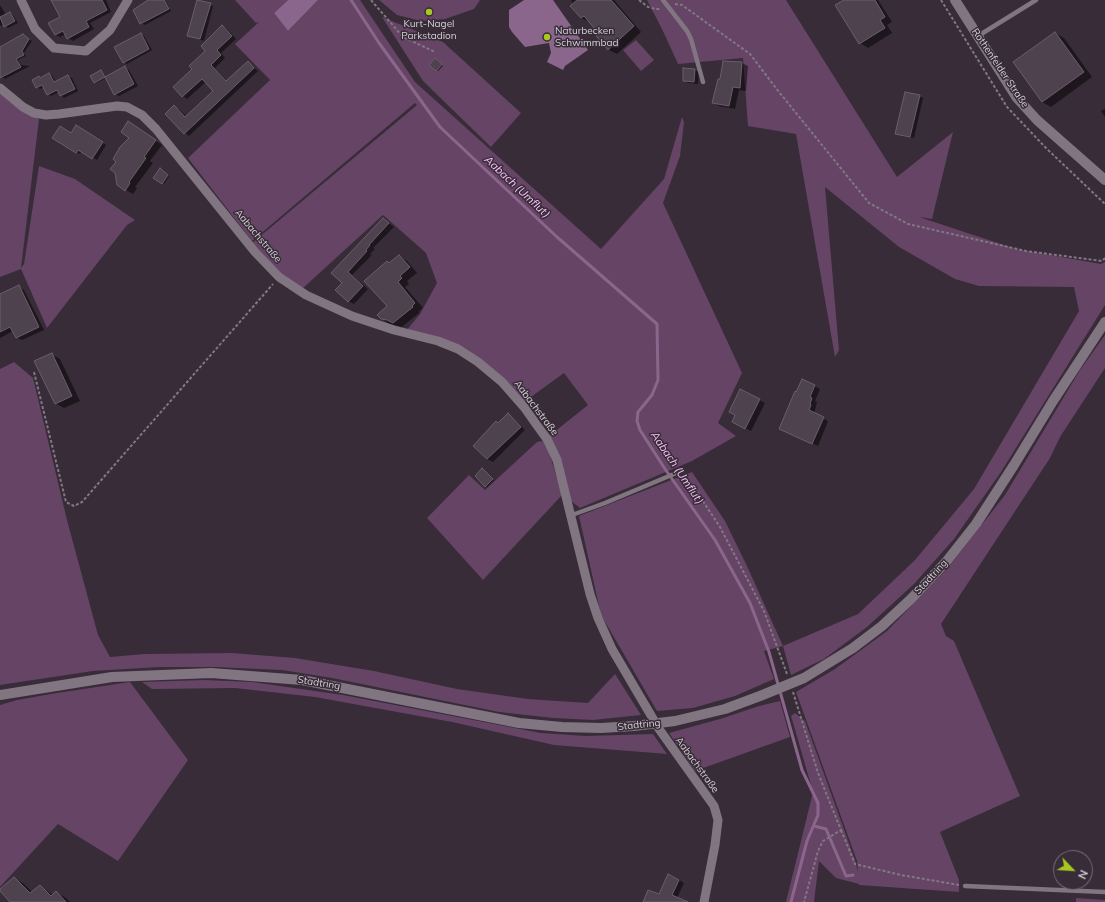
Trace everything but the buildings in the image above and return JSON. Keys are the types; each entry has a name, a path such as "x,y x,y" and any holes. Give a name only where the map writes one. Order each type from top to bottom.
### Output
{"street":[{"path":"21,0 35,29 54,48 86,51 110,30 128,0"},
{"name":"Rothenfelder Straße","path":"955,0 1017,98 1037,120 1105,180"},
{"name":"Aabachstraße","path":"0,88 23,107 46,115 117,106 127,107 142,115 156,129 255,252 278,277 306,295 352,316 394,330 438,341 458,349 478,362 502,382 524,407 547,439 557,460 572,515 590,594 598,618 612,649 658,729 714,806 718,820 715,845 704,902"},
{"name":"Stadtring","path":"0,694 112,677 211,673 302,680 519,722 562,727 602,728 634,726 675,721 725,709 804,678 853,648 882,626 911,599 946,562 976,524 1053,401 1105,322"}],"lane":[{"path":"663,0 687,31 691,39 703,82"},
{"path":"977,36 1036,0"},
{"path":"572,515 605,503 681,471"},
{"path":"965,886 1105,892"}],"path":[{"path":"371,0 403,37 435,52"},
{"path":"639,0 648,7 656,9 674,4 682,5 750,54 779,92 869,202 908,224 1026,251 1102,260 1105,258"},
{"path":"34,372 66,502 74,506 82,502 278,277"},
{"path":"681,471 720,526 764,611 789,680"},
{"path":"791,687 818,773 855,864 901,875 965,886"},
{"path":"804,902 818,850 823,841 841,830"}],"shaded area":[{"path":"235,0 288,0 274,13 288,31 318,0 360,0 415,82 601,249 664,179 682,117 684,122 680,156 663,203 742,373 718,423 736,436 692,461 580,508 571,501 549,436 588,405 564,373 524,402 469,351 406,331 420,314 437,283 426,253 383,215 302,289 274,268 252,243 417,105 415,103 252,241 188,158 270,80 235,44 259,22 256,23"},
{"path":"288,0 318,0 288,31 274,13"},
{"name":"Kurt-Nagel Parkstadion","path":"379,0 480,0 474,9 445,19 421,21 397,15"},
{"name":"Naturbecken Schwimmbad","path":"524,0 553,0 588,50 565,66 563,70 547,62 551,53 549,43 525,47 509,27 509,10"},
{"path":"647,0 786,0 897,177 953,132 932,219 919,217 1016,249 1101,264 1105,262 1105,305 1001,472 954,539 914,584 867,627 824,659 791,675 783,646 858,614 915,560 974,489 1079,311 1074,287 979,286 955,279 899,247 825,187 839,350 835,357 796,134 748,126 743,58 678,64"},
{"path":"382,17 443,42 521,113 491,147 423,81"},
{"path":"636,40 654,60 641,71 623,50"},
{"path":"0,93 18,108 39,119 21,268 24,264 39,166 75,179 135,220 127,225 47,328 21,269 0,277"},
{"path":"1105,335 1105,368 1060,437 1050,458 941,624 946,636 954,641 1020,796 940,832 959,880 959,892 859,885 836,878 819,861 814,902 786,902 813,792 791,716 795,713 805,721 858,872 857,861 796,692 835,669 887,631 948,568 1005,495 1080,370"},
{"path":"14,362 33,378 67,520 98,635 110,657 144,654 232,653 295,658 374,671 457,689 528,699 588,703 615,674 641,715 593,720 553,718 499,712 332,678 282,670 216,667 159,667 93,671 0,685 0,369"},
{"path":"543,441 550,455 562,495 483,580 427,518 469,475 485,490 537,442"},
{"path":"692,472 725,521 783,646 764,651 774,679 735,696 693,708 657,711 601,615 579,516"},
{"path":"204,680 252,682 343,695 541,733 586,736 653,734 667,754 554,745 452,722 315,697 235,688 152,689 142,682"},
{"path":"130,682 188,760 118,861 58,824 0,887 0,705 17,700"},
{"path":"780,701 790,737 695,771 669,733 720,719 759,706"},
{"path":"1076,898 1105,900 1105,902 1076,902"}],"waterway":[{"name":"Aabach (Umflut)","path":"351,0 379,43 440,127 557,237 657,324 658,380 652,395 638,412 637,421 640,430 665,469 715,540 750,603 769,652 802,770 818,803 818,815 807,841 791,902"},
{"path":"814,826 826,829 846,876 853,875"}],"place":[{"name":"Kurt-Nagel Parkstadion","path":"429,12"},
{"name":"Naturbecken Schwimmbad","path":"547,37"}]}
